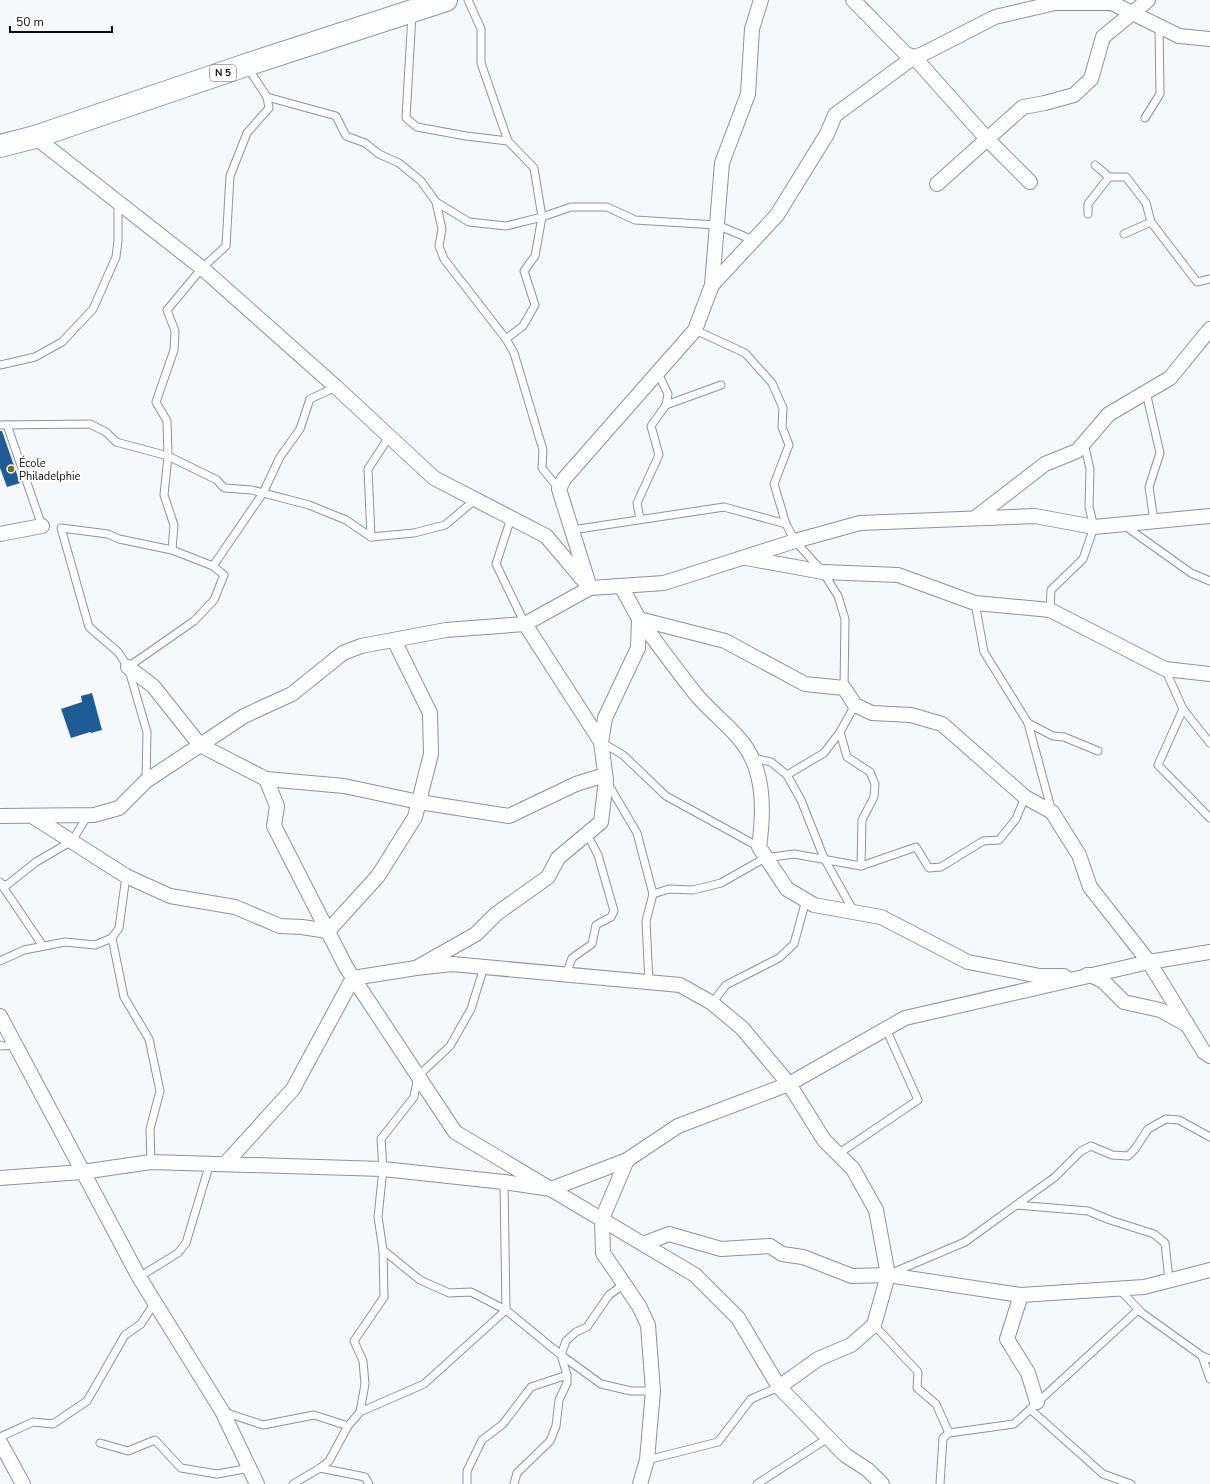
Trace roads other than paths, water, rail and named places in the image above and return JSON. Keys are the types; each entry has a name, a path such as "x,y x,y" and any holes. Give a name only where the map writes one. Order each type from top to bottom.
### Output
{"highway":[{"name":"N 5","path":"0,146 35,137 246,65 446,0"}],"street":[{"path":"590,588 559,489 564,479 695,330 712,285 722,163 748,94 752,29 761,0"},
{"path":"853,0 906,54 914,56 987,139 1030,182"},
{"path":"937,184 1023,107 1074,95 1091,79 1103,37 1148,0"},
{"path":"712,285 777,214 827,134 835,115 914,56 923,54 995,17 1055,3 1112,3 1179,36 1209,40"},
{"path":"35,137 202,268 336,387 434,478 546,536 590,588"},
{"path":"975,518 1045,464 1077,451 1109,414 1170,378 1210,329"},
{"path":"0,816 94,815 119,808 146,781 244,716 292,694 343,653 361,646 446,630 525,624 590,588 664,583 795,541 860,523 1036,516 1094,528 1210,516"},
{"path":"0,534 42,526"},
{"path":"744,557 823,572 898,575 974,603 1050,610 1165,669 1210,674"},
{"path":"621,586 639,619 694,693 742,742 753,758 759,776 763,821 762,852 787,889 814,904 880,917 968,962 1040,976 1090,975 1103,981 1124,1002 1160,1010 1187,1025"},
{"path":"639,619 725,641 805,684 844,688 854,705 872,713 911,715 942,724 1025,797 1052,812 1078,855 1090,887 1149,962 1187,1025 1208,1056"},
{"path":"416,968 476,934 496,914 548,877 558,858 601,822 606,778 601,742 605,718 638,648 639,619"},
{"path":"525,624 601,742"},
{"path":"328,931 378,876 415,817 431,754 430,713 394,640"},
{"path":"128,667 153,686 200,745 266,779 344,786 419,802 509,816 576,784 606,778"},
{"path":"266,779 277,806 274,826 346,967 455,1132 695,1275 738,1318 779,1387 845,1455 868,1470 882,1484"},
{"path":"32,816 126,876 170,896 235,907 280,926 302,927 328,931"},
{"path":"0,1178 82,1172 151,1162 210,1163 383,1169 504,1182 551,1189 627,1160 678,1126 788,1084 905,1018 1149,962 1210,952"},
{"path":"353,978 452,964 680,985 712,1003 742,1028 788,1084 824,1140 853,1169 876,1210 888,1275 874,1325 851,1345 818,1359 779,1387"},
{"path":"225,1164 293,1089 353,978"},
{"path":"0,1016 139,1277 222,1411 257,1484"},
{"path":"627,1160 602,1219 603,1253 639,1306 648,1325 653,1391 647,1460 640,1484"},
{"path":"642,1244 669,1234 721,1249 770,1246 782,1254 803,1257 852,1276 888,1275 1020,1294 1144,1287 1210,1270"},
{"path":"1020,1294 1007,1339 1028,1373 1034,1405"},
{"path":"0,1442 23,1484"}],"lane":[{"path":"468,0 481,29 481,63 508,141 534,168 542,217 535,256 524,270 535,305 523,326 506,339"},
{"path":"412,12 406,118 417,127 466,136 508,141"},
{"path":"1146,118 1160,94 1159,26"},
{"path":"172,550 174,525 164,495 168,456 167,421 156,402 174,350 175,331 167,310 202,268 226,246 230,176 247,134 269,108 267,97 246,65"},
{"path":"267,97 336,116 346,136 365,143 379,154 399,163 421,181 436,202 442,229 439,246 444,259 506,339 514,354 543,450 542,468 559,489"},
{"path":"1095,165 1109,177 1126,177 1146,203 1151,222 1196,282 1210,279"},
{"path":"1088,214 1088,204 1109,177"},
{"path":"0,365 35,357 62,342 93,309 116,257 118,241 118,202"},
{"path":"436,202 469,222 506,226 542,217 571,207 607,207 635,220 717,226 753,240"},
{"path":"1124,234 1151,222"},
{"path":"695,330 745,353 772,383 782,408 782,426 789,445 774,484 786,524 795,541 823,572 838,596 845,619 844,688"},
{"path":"640,519 637,503 659,455 651,426 666,405 668,394 658,373"},
{"path":"666,405 721,385"},
{"path":"213,566 263,493 280,457 300,429 310,399 336,387"},
{"path":"1146,392 1160,453 1149,488 1154,521"},
{"path":"42,526 4,425 90,424 106,432 116,442 168,456 217,480 224,488 252,490 309,505 346,520 371,537 414,533 445,525 476,499"},
{"path":"371,537 368,469 389,437"},
{"path":"1050,610 1051,590 1083,559 1094,528 1088,508 1090,469 1084,443"},
{"path":"572,530 724,506 786,524"},
{"path":"511,518 496,564 525,624"},
{"path":"1123,525 1191,573 1210,581"},
{"path":"128,667 194,621 214,600 224,575 213,566 172,550 119,539 108,534 61,528 89,627 118,652 128,667 147,732 146,781"},
{"path":"974,603 984,652 1028,723 1052,812"},
{"path":"1165,669 1183,709 1210,743"},
{"path":"786,775 824,753 840,732 854,705"},
{"path":"1183,709 1158,765 1210,818"},
{"path":"1028,723 1053,736 1064,737 1098,750"},
{"path":"840,732 847,757 870,772 875,784 874,797 862,820 862,866"},
{"path":"601,742 622,755 666,796 762,852 824,858 862,866 916,847 929,868 941,867 983,841 999,840 1016,819 1025,797"},
{"path":"753,758 771,762 786,775 801,800 824,858 854,912"},
{"path":"606,778 637,833 654,894 646,921 649,982"},
{"path":"1,883 7,885 36,862 72,841 88,815"},
{"path":"566,974 572,958 592,944 596,925 610,917 614,911 598,855 587,834"},
{"path":"654,894 669,890 693,890 721,883 762,852"},
{"path":"0,961 24,950 43,946 65,942 95,945 112,938 119,928 126,876"},
{"path":"1,883 43,946"},
{"path":"712,1003 726,986 779,958 794,944 806,900"},
{"path":"112,938 124,997 149,1039 160,1091 150,1129 151,1162"},
{"path":"360,1412 365,1384 363,1361 354,1341 384,1297 383,1250 378,1217 383,1169 381,1139 414,1097 418,1076 450,1046 471,1009 484,967"},
{"path":"838,1154 918,1100 886,1029"},
{"path":"0,1045 16,1045"},
{"path":"888,1275 965,1242 1055,1177 1081,1152 1091,1146 1112,1156 1128,1156 1135,1150 1148,1129 1166,1119 1179,1120 1210,1137"},
{"path":"139,1277 178,1253 186,1243 210,1163"},
{"path":"293,1484 329,1461 348,1426 360,1412 424,1384 506,1310 504,1182"},
{"path":"1016,1205 1088,1211 1110,1220 1154,1234 1165,1243 1169,1280"},
{"path":"383,1250 420,1280 449,1292 471,1292 506,1310 561,1355 601,1384 630,1391 653,1391"},
{"path":"514,1484 516,1473 550,1441 556,1426 559,1400 567,1383 567,1375 561,1355 566,1341 576,1332 588,1327 609,1295 624,1284"},
{"path":"1119,1288 1138,1310 1202,1356 1210,1359"},
{"path":"0,1437 33,1422 53,1424 88,1401 125,1335 141,1324 155,1302"},
{"path":"940,1484 943,1438 949,1433 1014,1424 1138,1310"},
{"path":"874,1325 918,1372 917,1388 936,1404 949,1433"},
{"path":"1202,1356 1210,1380"},
{"path":"466,1484 466,1471 482,1440 503,1424 531,1387 567,1375"},
{"path":"647,1460 718,1442 751,1399 779,1387"},
{"path":"1034,1405 1103,1474 1131,1484"},
{"path":"222,1411 263,1425 314,1415 348,1426"},
{"path":"757,1484 828,1438"},
{"path":"100,1443 128,1451 155,1440 181,1468 217,1474 250,1468"},
{"path":"320,1468 365,1476 369,1484"}],"place":[{"name":"École Philadelphie","path":"11,469"}]}
